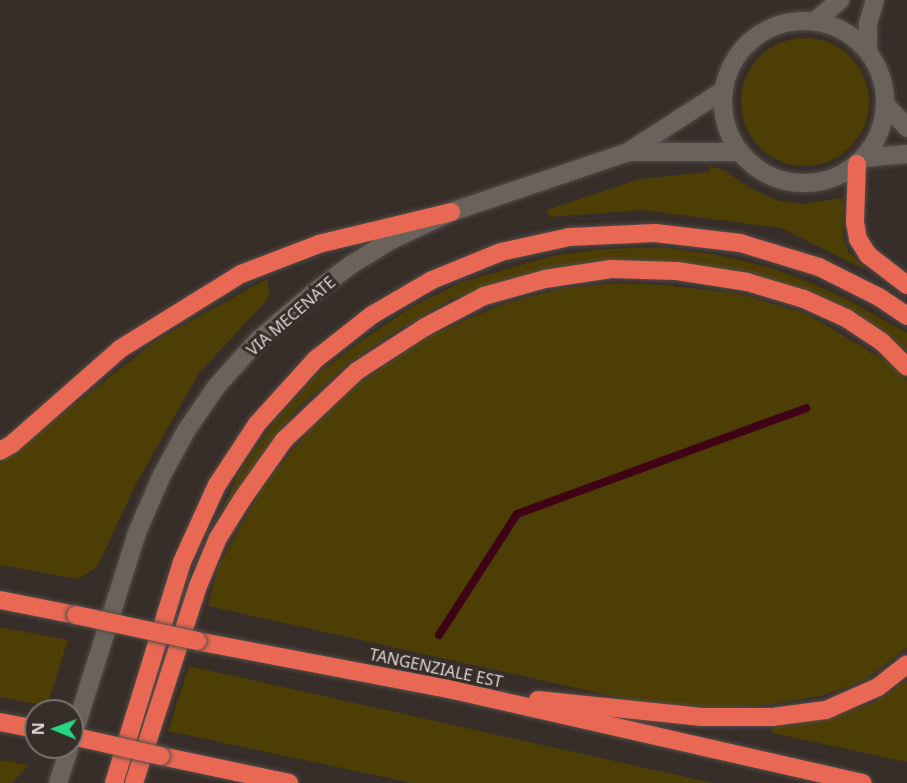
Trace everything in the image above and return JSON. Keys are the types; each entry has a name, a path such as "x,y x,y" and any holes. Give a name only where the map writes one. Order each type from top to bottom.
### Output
{"highway":[{"path":"860,161 855,222 858,239 868,255 907,285"},
{"path":"0,451 12,444 120,349 241,274 319,244 451,212"},
{"path":"114,783 182,562 217,485 257,424 316,358 382,309 432,280 501,252 569,237 655,233 740,243 819,267 879,297 907,316"},
{"path":"134,783 198,586 218,538 243,498 284,440 357,371 425,327 484,296 545,279 610,269 677,271 747,282 804,299 846,318 873,336 907,368"},
{"name":"TANGENZIALE EST","path":"0,600 197,641 453,690 863,783"},
{"path":"453,690 702,717 772,717 826,710 878,687 907,664"},
{"path":"0,722 24,727"},
{"path":"84,740 289,783"}],"street":[{"path":"815,21 840,0"},
{"path":"868,51 868,24 875,0"},
{"path":"815,21 845,31 868,51 883,80 885,104 882,128 875,143 860,161 840,175 825,181 794,183 763,173 739,152 729,133 723,112 723,90 734,60 755,37 783,23 815,21"},
{"name":"VIA MECENATE","path":"84,700 138,530 162,475 186,430 210,396 258,340 312,294 352,264 386,244 451,212 628,152 723,90"},
{"path":"885,104 907,128"},
{"name":"VIA MECENATE","path":"628,152 739,152"},
{"path":"860,161 907,154"},
{"path":"58,783 66,759"}],"shaded area":[{"path":"805,38 829,43 850,57 864,78 869,102 864,126 850,147 829,161 805,166 781,161 760,147 746,126 741,102 746,78 760,57 781,43"},
{"path":"710,166 725,171 752,189 779,201 802,204 843,198 843,237 848,251 866,270 781,228 642,210 549,217 547,210 640,179 709,172"},
{"path":"661,247 718,255 768,267 809,282 846,299 907,333 907,352 860,317 722,269 504,281 452,299 398,330 348,364 297,409 254,465 211,535 239,472 275,421 315,376 410,308 462,282 552,256 603,249"},
{"path":"267,279 269,294 266,301 199,373 136,484 97,567 78,579 0,565 0,463 158,339"},
{"path":"617,283 738,293 807,314 894,366 907,381 907,647 894,658 865,680 821,696 773,704 712,708 639,702 208,606 218,567 264,484 314,425 356,385 429,336 505,303 563,288"},
{"path":"0,627 68,640 49,699 24,699 24,702 0,697"},
{"path":"189,666 713,783 412,783 168,731"},
{"path":"907,680 907,762 772,733 772,728 834,715 873,703"},
{"path":"0,760 29,765 12,783 0,783"}],"waterway":[{"path":"439,635 517,514 806,408"}]}
